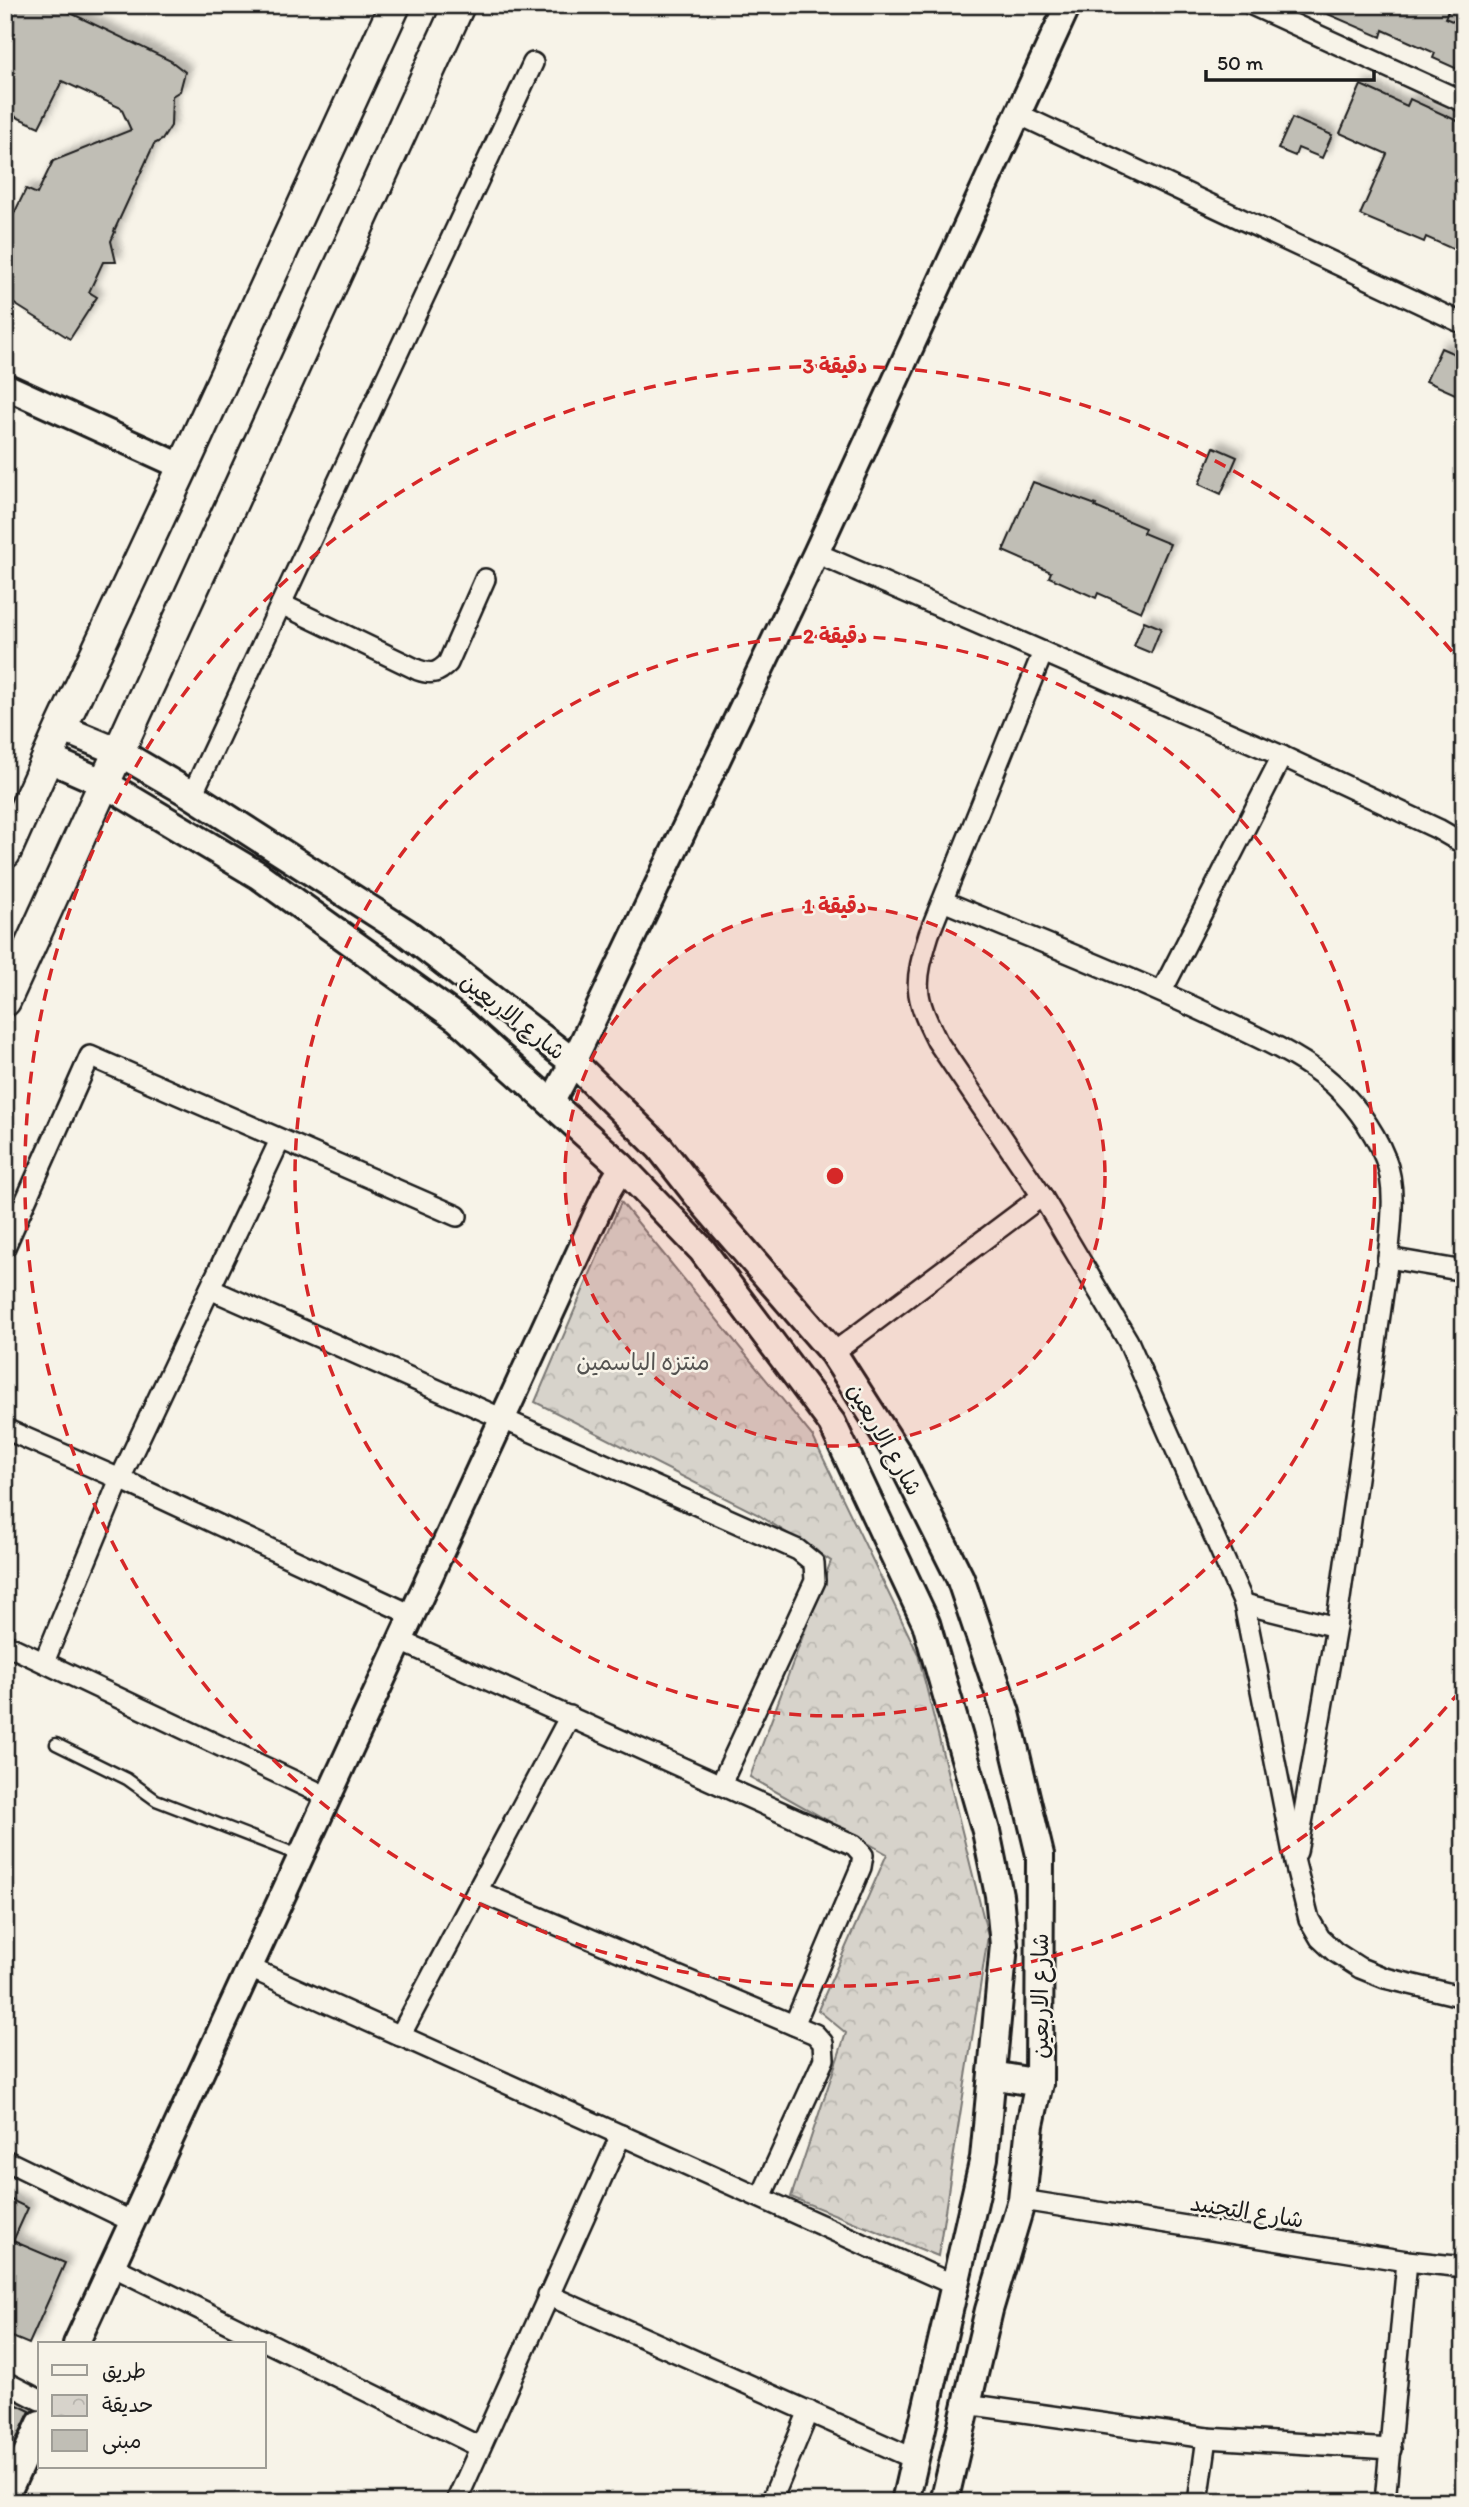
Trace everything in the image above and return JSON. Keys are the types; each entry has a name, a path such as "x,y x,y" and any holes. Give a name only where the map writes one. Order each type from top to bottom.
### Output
{"main road":[{"path":"5,853 395,5"},
{"path":"5,1001 459,5"},
{"name":"شارع الاربعين","path":"61,728 117,751 192,795 407,933 573,1062 660,1148 704,1204 833,1353 900,1456 960,1578 1006,1713 1040,1855 1039,2083 1030,2125 1022,2200 989,2310 944,2502"},
{"path":"47,758 104,783 258,875 458,1020 622,1167 702,1250 832,1423 926,1623 986,1831 999,1895 1003,1945 984,2158 905,2502"},
{"path":"992,2075 1039,2083"}],"street":[{"path":"551,1104 816,553 1068,5"},
{"path":"1252,5 1464,102"},
{"path":"192,795 533,63"},
{"path":"1017,114 1464,324"},
{"path":"5,386 183,467"},
{"path":"816,553 1282,756 1438,829 1464,845"},
{"path":"281,604 418,670 439,673 449,663 485,579"},
{"path":"1043,652 929,934 919,969 918,996 937,1041 1042,1196 1128,1341 1244,1604 1295,1863 1309,1919 1320,1938 1335,1952 1360,1968 1385,1978 1464,1997"},
{"path":"1162,991 1282,756"},
{"path":"943,901 1162,991 1284,1051 1328,1079 1345,1097 1376,1138 1386,1160 1392,1219 1388,1258 1336,1627 1295,1863"},
{"path":"5,1247 90,1056 457,1216"},
{"path":"44,1662 120,1479 280,1140"},
{"path":"77,2342 607,1194 622,1167"},
{"path":"833,1353 1042,1196"},
{"path":"1388,1258 1464,1271"},
{"path":"210,1289 798,1550 814,1563 815,1581 721,1784"},
{"path":"5,1429 120,1479 412,1615"},
{"path":"1244,1604 1336,1627"},
{"path":"401,1641 854,1845 863,1855 861,1867 794,2025"},
{"path":"5,1644 328,1797"},
{"path":"400,2036 570,1716"},
{"path":"477,1891 815,2034 823,2043 824,2059 761,2197"},
{"path":"250,1968 954,2284"},
{"path":"456,2502 621,2135"},
{"path":"5,2160 132,2222"},
{"name":"شارع التجنيد","path":"1022,2200 1407,2261 1464,2267"},
{"path":"1385,2502 1407,2261"},
{"path":"112,2266 480,2447"},
{"path":"548,2295 915,2459"},
{"path":"5,2382 38,2399"},
{"path":"967,2404 1207,2438 1391,2449"},
{"path":"771,2502 809,2411"},
{"path":"5,2499 38,2427"},
{"path":"1198,2502 1207,2438"}],"lane":[{"path":"56,1744 127,1779 156,1800 302,1856"}],"green space":[{"name":"منتزه الياسمين","path":"621,1202 813,1437 918,1654 988,1936 938,2256 791,2197 846,2033 818,2010 887,1854 750,1777 831,1561 757,1514 535,1402"}],"building":[{"path":"15,5 54,5 171,61 185,72 180,91 172,96 171,126 162,140 154,144 114,231 111,241 116,262 103,262 89,292 97,297 70,339 5,298 5,232 26,189 37,194 53,161 131,130 121,108 62,81 39,127 5,112 5,27"},
{"path":"1307,5 1451,5 1445,18 1464,26 1464,72 1433,58 1435,53 1383,30 1381,37"},
{"path":"1361,85 1407,106 1410,99 1464,124 1464,254 1426,237 1424,242 1360,215 1387,154 1340,133"},
{"path":"1292,118 1332,135 1322,158 1298,148 1295,156 1278,149"},
{"path":"1441,348 1464,358 1464,398 1426,381"},
{"path":"1214,447 1237,457 1221,494 1199,484"},
{"path":"1033,482 1096,505 1095,507 1145,528 1143,533 1170,544 1141,612 1098,593 1096,598 1049,577 1051,572 1003,551"},
{"path":"1144,621 1161,628 1151,653 1134,646"},
{"path":"5,2197 28,2208 13,2241 65,2263 29,2344 5,2334"},
{"path":"5,2399 30,2411 5,2463"}]}
